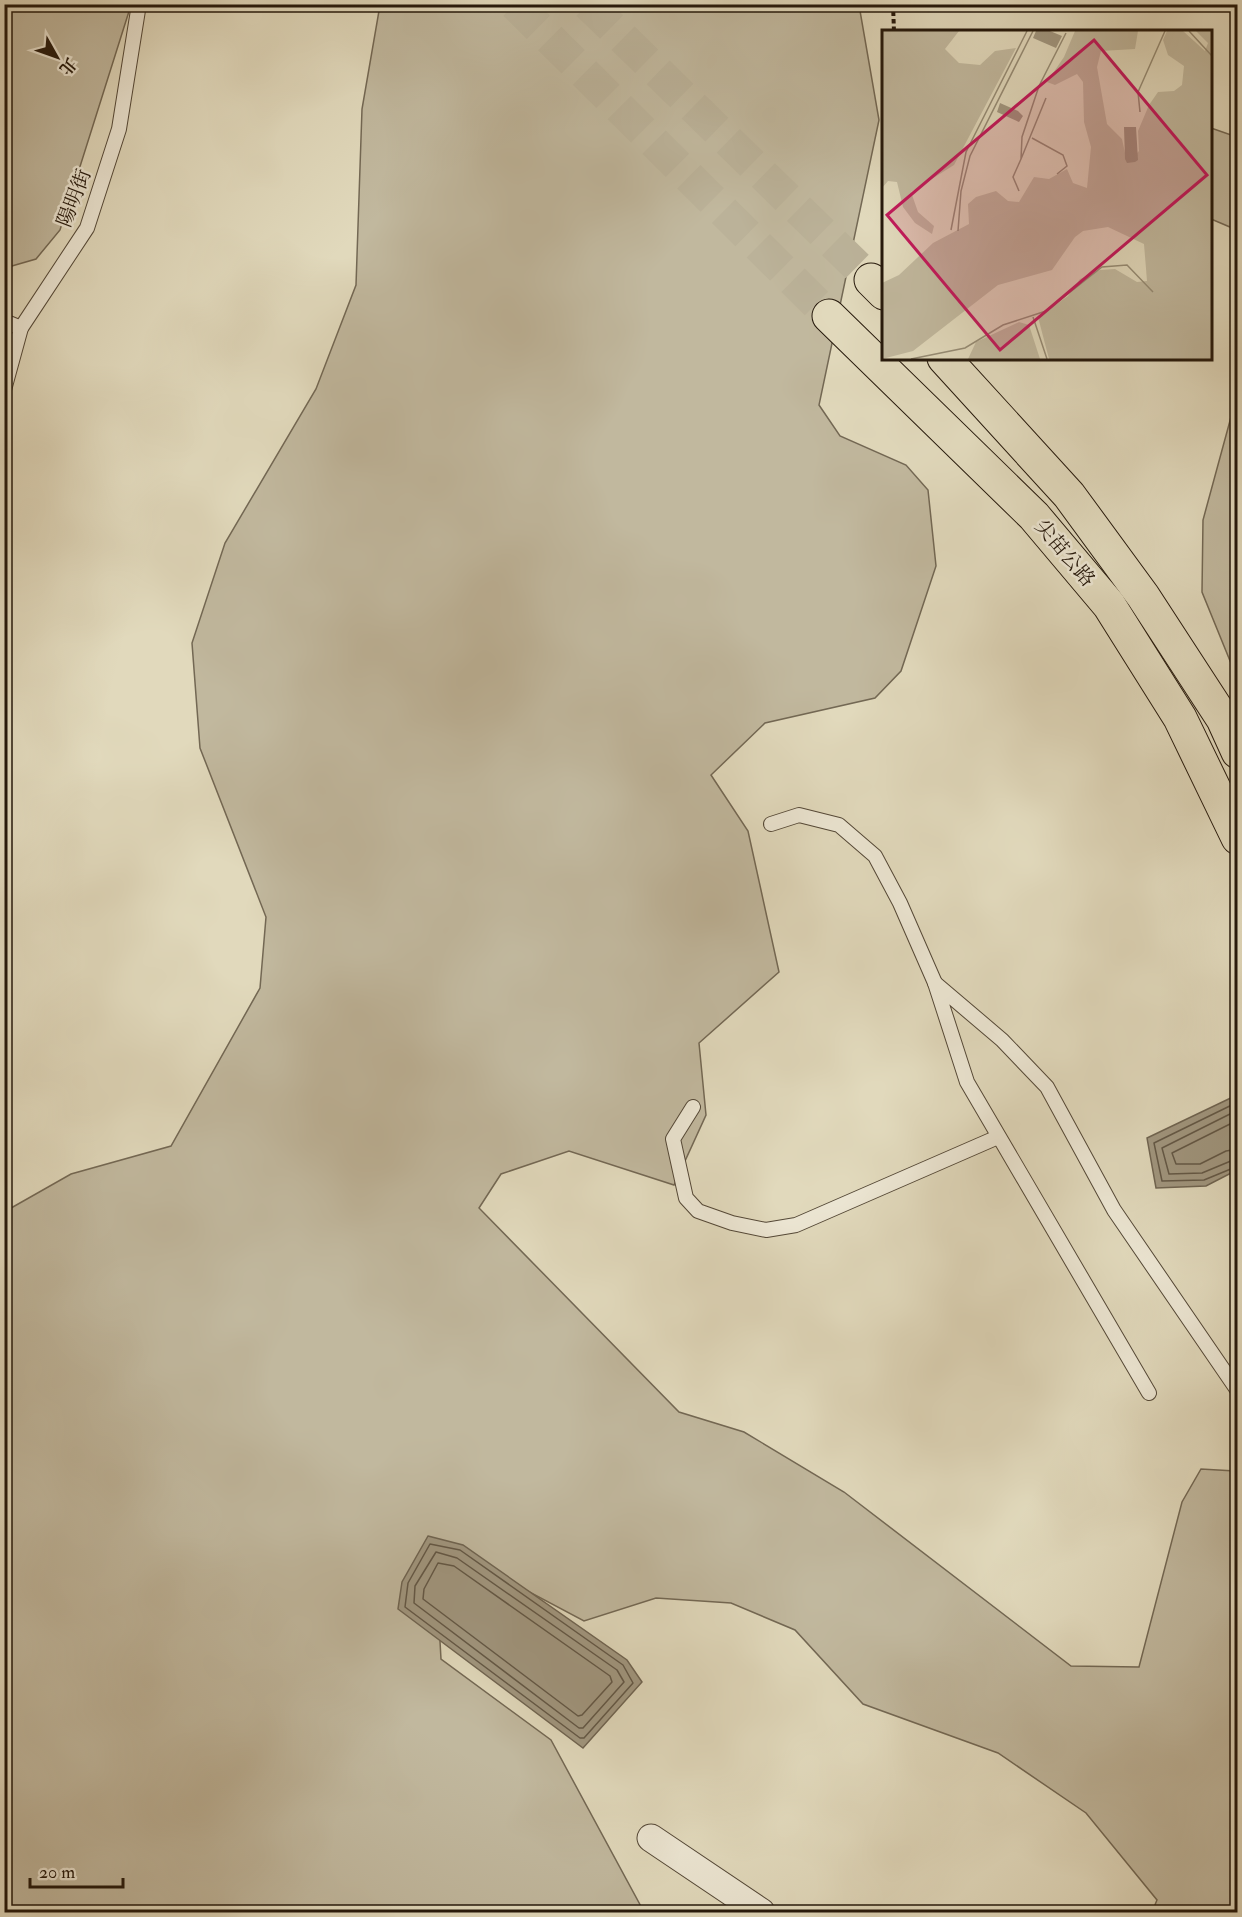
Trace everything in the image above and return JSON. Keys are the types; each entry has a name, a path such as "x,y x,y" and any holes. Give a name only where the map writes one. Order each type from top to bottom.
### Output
{"main road":[{"name":"尖苗公路","path":"829,316 1034,516 1109,605 1180,718 1238,838"},
{"name":"尖苗公路","path":"946,360 1069,495 1143,596 1223,719 1238,752"}],"street":[{"path":"651,1838 760,1912"}],"lane":[{"name":"陽明街","path":"4,390 21,328 87,228 119,129 139,4"},
{"path":"4,321 21,328"},
{"path":"4,707 7,789 4,803"},
{"path":"771,824 799,814 838,825 875,856 900,903 935,983 967,1082 1149,1393"},
{"path":"935,983 1002,1040 1047,1087 1114,1209 1238,1391"},
{"path":"693,1107 673,1139 686,1198 698,1211 732,1223 766,1230 796,1225 998,1137"}],"path":[{"path":"892,4 894,30"},
{"path":"4,1904 26,1912"}],"shaded area":[{"path":"5,4 131,5 60,230 36,259 5,268"},
{"path":"380,5 859,5 879,120 819,405 840,436 906,465 928,490 936,566 901,671 875,698 765,723 711,775 748,831 779,972 699,1043 706,1115 674,1185 569,1151 501,1174 479,1208 679,1412 744,1432 844,1492 1071,1666 1139,1667 1182,1502 1201,1469 1235,1471 1238,1476 1237,1912 1152,1912 1157,1900 1086,1813 998,1753 863,1704 795,1630 731,1603 656,1598 584,1621 490,1571 439,1624 441,1659 551,1740 644,1912 5,1912 4,1212 71,1174 171,1146 260,988 266,917 200,748 192,643 225,543 316,389 356,285 362,109"},
{"path":"1212,128 1237,137 1237,230 1212,219"},
{"path":"1237,395 1237,678 1202,592 1203,520"}],"water":[{"path":"1237,1095 1237,1170 1206,1186 1156,1188 1147,1138"},
{"path":"428,1536 463,1545 627,1660 642,1682 583,1748 398,1609 402,1582"}],"tunnel":[{"path":"515,4 829,316"},
{"path":"588,4 871,280"}]}
